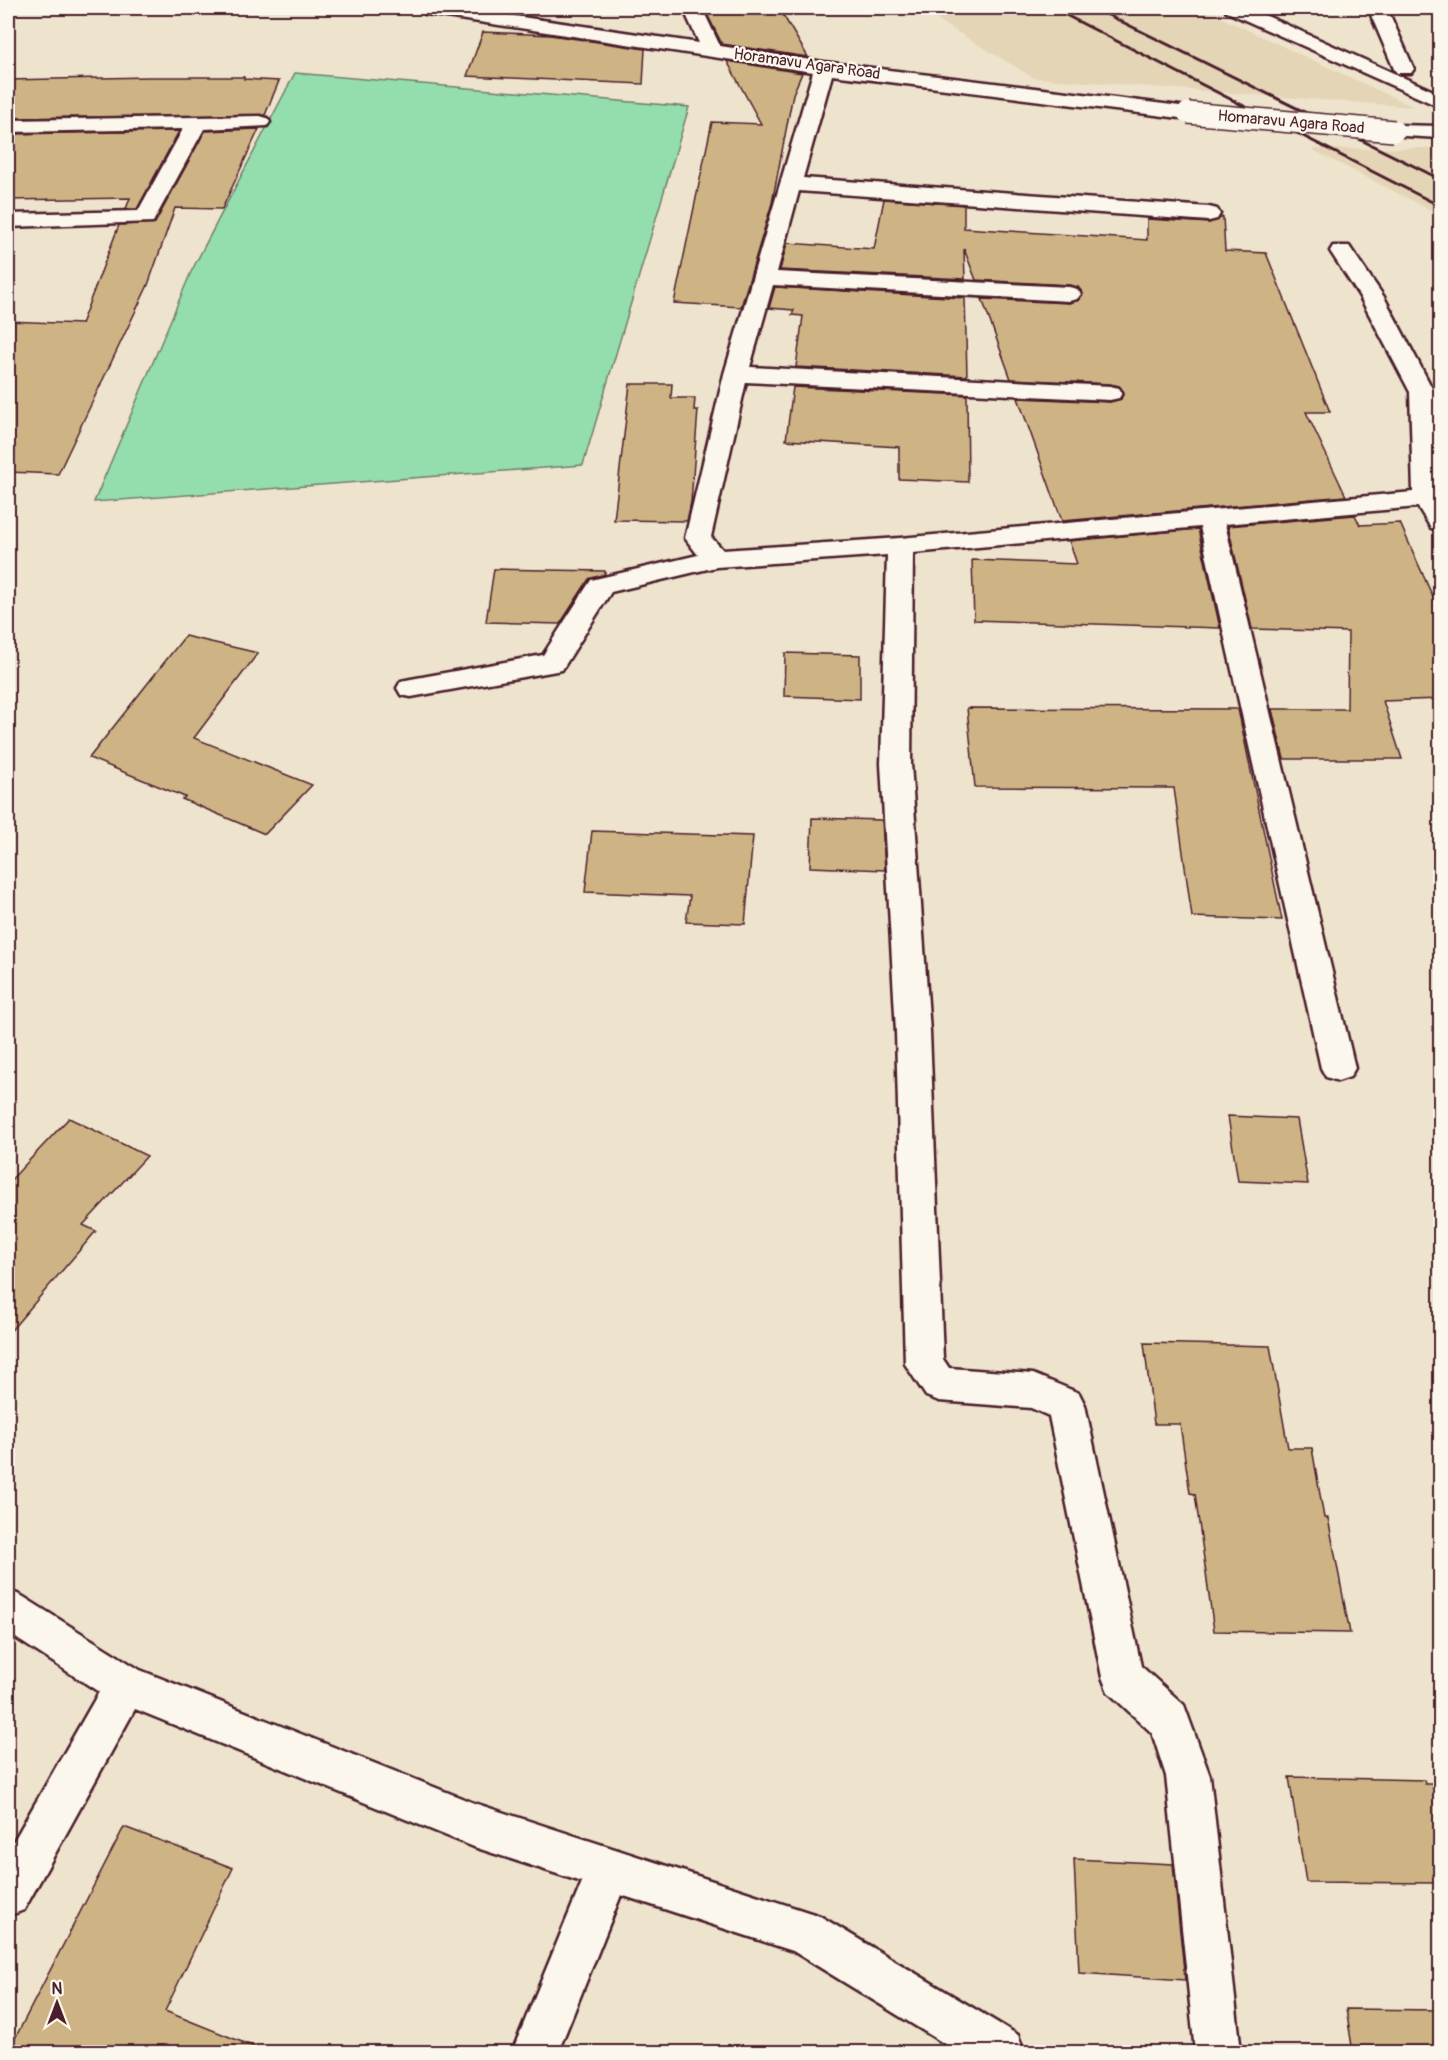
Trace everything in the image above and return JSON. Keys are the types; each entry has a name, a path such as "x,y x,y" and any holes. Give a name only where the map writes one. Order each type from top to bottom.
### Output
{"street":[{"name":"Horamavu Agara Road","path":"426,8 556,17 712,51 824,68 1188,113"},
{"path":"693,8 712,51"},
{"path":"1234,8 1440,101"},
{"path":"1377,8 1404,69"},
{"path":"716,559 698,538 736,374 824,68"},
{"name":"Homaravu Agara Road","path":"1188,113 1394,131 1440,132"},
{"path":"8,221 145,217 196,122"},
{"path":"8,126 260,122"},
{"path":"790,184 1209,214"},
{"path":"1341,251 1431,391 1433,498 1440,522"},
{"path":"763,278 1069,294"},
{"path":"736,374 1110,393"},
{"path":"411,688 552,663 601,586 716,559 900,546 1433,498"},
{"path":"1211,519 1338,1068"},
{"path":"900,546 896,764 913,1032 924,1364 939,1384 1033,1391 1066,1405 1123,1677 1169,1720 1188,1776 1218,2052"},
{"path":"8,1610 126,1686 474,1825 804,1932 1001,2052"},
{"path":"8,1894 126,1686"},
{"path":"535,2052 609,1870"}],"shaded area":[{"path":"917,8 1200,8 1414,107 1034,78"},
{"path":"1440,148 1440,215 1311,149"}],"green space":[{"path":"295,73 689,107 583,465 94,502 191,272"}],"building":[{"path":"704,8 779,8 808,57 722,44"},
{"path":"483,32 550,35 645,49 643,84 467,76"},
{"path":"727,61 802,73 793,94 772,203 741,307 674,303 712,122 761,124"},
{"path":"244,77 244,79 279,81 265,115 8,118 8,80"},
{"path":"259,129 222,209 175,208 148,285 58,474 8,472 8,321 81,324 119,225 155,223 205,131"},
{"path":"179,131 137,209 126,209 130,198 8,200 8,134"},
{"path":"884,199 964,205 964,228 1147,240 1147,219 1209,223 1223,217 1225,251 1266,253 1330,412 1306,412 1346,496 1062,521 1018,398 1110,402 1121,399 1124,392 1119,386 1110,384 1011,379 982,299 1069,303 1079,300 1083,293 1078,287 1069,285 976,280 964,249 965,279 780,270 787,243 874,249"},
{"path":"775,287 965,298 967,376 796,367 803,316 792,315 794,310 769,308"},
{"path":"630,384 672,384 671,398 695,398 694,410 698,410 691,502 687,521 614,520"},
{"path":"793,387 967,395 968,482 899,479 899,447 786,440"},
{"path":"1355,515 1360,525 1400,523 1440,613 1440,699 1383,701 1402,759 1284,759 1272,709 1347,709 1348,632 1252,629 1228,526"},
{"path":"1198,529 1220,628 974,620 972,560 1077,564 1069,541"},
{"path":"494,569 605,571 605,574 589,579 560,624 486,622"},
{"path":"185,636 258,653 194,738 312,785 265,834 182,799 185,797 89,758"},
{"path":"785,653 860,655 860,699 784,696"},
{"path":"967,708 1238,709 1282,920 1192,917 1174,788 975,787"},
{"path":"812,818 882,820 885,870 810,867"},
{"path":"592,831 753,836 745,924 686,922 690,896 585,892"},
{"path":"1228,1116 1297,1119 1308,1184 1238,1181"},
{"path":"69,1118 147,1156 83,1225 96,1231 8,1334 8,1183"},
{"path":"1144,1343 1270,1346 1288,1448 1312,1448 1324,1518 1328,1518 1350,1633 1214,1631 1195,1494 1190,1493 1180,1424 1154,1424"},
{"path":"1289,1777 1424,1780 1425,1784 1440,1784 1440,1883 1306,1882"},
{"path":"124,1827 233,1868 165,2011 262,2050 261,2052 8,2052"},
{"path":"1074,1859 1173,1864 1185,1980 1079,1973"},
{"path":"1346,2009 1440,2010 1440,2052 1353,2052"}],"railway":[{"path":"1052,8 1440,206"},
{"path":"1094,8 1440,179"}]}
